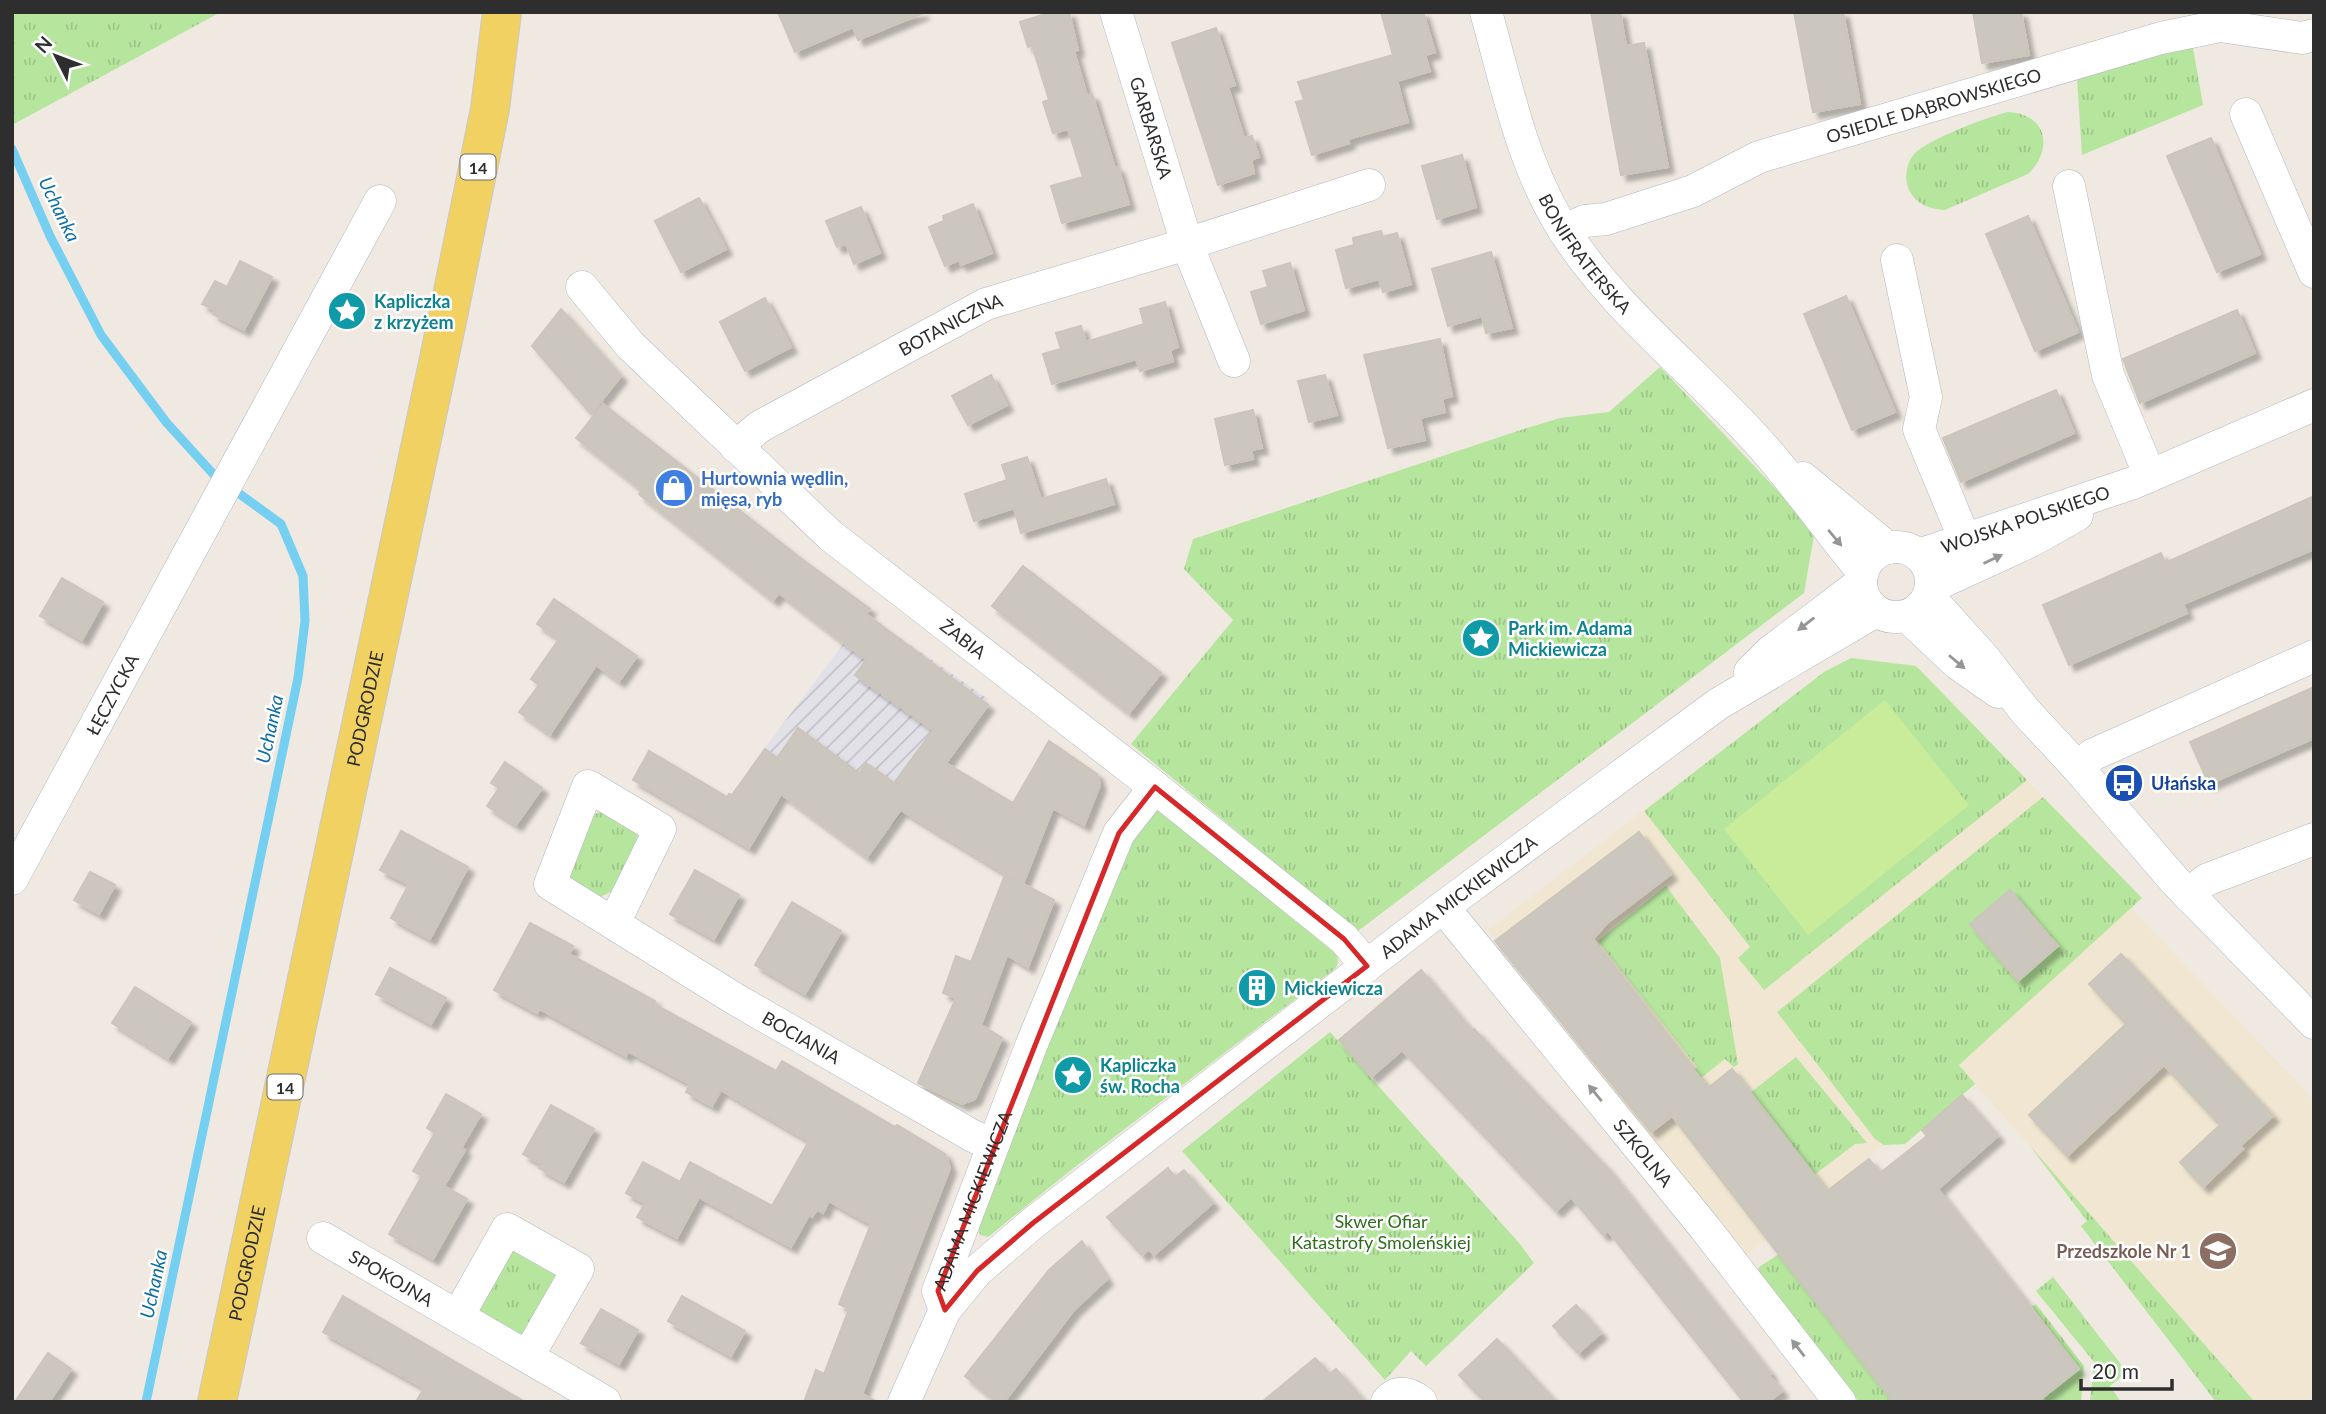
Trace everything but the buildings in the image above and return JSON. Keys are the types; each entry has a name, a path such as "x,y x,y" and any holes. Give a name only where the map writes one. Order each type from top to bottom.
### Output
{"main road":[{"name":"PODGRODZIE","path":"217,1402 447,321 489,108 502,12"}],"street":[{"name":"GARBARSKA","path":"1116,12 1187,244"},
{"name":"BONIFRATERSKA","path":"1486,12 1512,111 1536,176 1564,231 1608,286 1762,447 1862,578"},
{"name":"OSIEDLE DĄBROWSKIEGO","path":"1564,231 1585,222 1606,219 1693,191 1759,157 2059,66 2161,38 2220,26 2302,38 2314,35"},
{"path":"2246,114 2314,272"},
{"name":"BOTANICZNA","path":"736,447 759,427 986,304 1187,244 1369,185"},
{"path":"2069,186 2108,375 2142,480"},
{"name":"ŁĘCZYCKA","path":"12,879 380,201"},
{"path":"1187,244 1234,361"},
{"path":"1897,260 1926,397 1919,429 1965,540"},
{"name":"ŻABIA","path":"582,287 630,345 831,536 1344,939 1367,966"},
{"name":"WOJSKA POLSKIEGO","path":"1919,555 2142,480 2314,405"},
{"name":"BONIFRATERSKA","path":"1762,447 1888,548"},
{"name":"WOJSKA POLSKIEGO","path":"1922,600 2142,480"},
{"path":"1888,548 1904,548 1919,555 1931,575 1922,600 1897,617 1876,611 1868,604 1862,578 1868,561 1888,548"},
{"name":"ADAMA MICKIEWICZA","path":"1718,704 1770,652 1862,578"},
{"path":"1922,600 1985,659 2025,711 2188,895 2314,1023"},
{"name":"ADAMA MICKIEWICZA","path":"904,1402 945,1310 977,1271 1033,1223 1443,907 1718,704 1876,611"},
{"path":"2078,768 2092,755 2314,656"},
{"name":"ADAMA MICKIEWICZA","path":"945,1310 938,1292 992,1145 1119,834 1154,788"},
{"path":"2188,895 2206,880 2314,839"},
{"name":"SZKOLNA","path":"1443,907 1705,1228 1840,1402"},
{"name":"BOCIANIA","path":"614,923 735,999 992,1145"},
{"path":"458,1316 508,1229 578,1269 527,1356"},
{"name":"SPOKOJNA","path":"323,1238 605,1402"}],"highlighted area":[{"path":"1155,787 1344,939 1367,966 1033,1223 977,1271 945,1310 938,1291 1119,833"}],"shaded area":[{"path":"866,614 988,699 957,746 918,791 869,857 748,770"},
{"path":"1851,658 1916,666 2142,898 2132,909 2314,1100 2314,1402 2255,1402 1975,1084 1905,1144 1884,1145 1744,1257 1488,930 1824,672"}],"green space":[{"path":"12,12 221,12 12,125"},
{"path":"2192,42 2203,105 2082,155 2077,79"},
{"path":"2008,112 2031,119 2042,134 2041,154 2028,174 1945,210 1928,207 1915,199 1907,185 1906,176 1914,154 1973,123"},
{"name":"Park im. Adama Mickiewicza","path":"1660,367 1815,530 1804,593 1358,931 1131,744 1233,620 1184,569 1193,539 1527,428 1560,418 1609,412"},
{"path":"1851,658 1916,666 2027,780 1764,990 1738,958 1750,947 1644,811 1824,672"},
{"path":"1885,700 1969,805 1808,935 1724,829"},
{"path":"2043,797 2142,898 1959,1065 1975,1084 1905,1144 1884,1145 1875,1139 1777,1012"},
{"path":"1161,807 1337,955 1336,968 1071,1170 988,1237 980,1235 978,1226 1102,902 1142,816"},
{"path":"602,811 637,833 639,842 619,888 600,897 571,879 568,872 591,816"},
{"path":"1666,886 1720,958 1738,1064 1734,1067 1725,1059 1697,1081 1691,1073 1697,1067 1598,941"},
{"name":"Skwer Ofiar Katastrofy Smoleńskiej","path":"1330,1032 1534,1263 1426,1366 1411,1351 1385,1380 1182,1151"},
{"path":"1796,1057 1867,1143 1855,1144 1814,1175 1750,1093"},
{"path":"2030,1146 2255,1402 2216,1402 2081,1226 2087,1221"},
{"path":"518,1247 562,1269 529,1340 477,1318 475,1297 501,1256"},
{"path":"1779,1254 1894,1402 1859,1402 1757,1274 1759,1267"},
{"path":"2053,1277 2127,1372 2110,1386 2121,1402 2090,1402 2094,1362 2036,1291"},
{"path":"2036,1304 2084,1366 2081,1402 2047,1402 2044,1398 2080,1369 2032,1307"}],"waterway":[{"name":"Uchanka","path":"12,149 50,236 101,335 166,422 215,476 281,524 303,576 305,621 298,678 146,1402"}],"place":[{"name":"Kapliczka z krzyżem","path":"347,311"},
{"name":"Hurtownia wędlin, mięsa, ryb","path":"674,488"},
{"name":"Park im. Adama Mickiewicza","path":"1481,638"},
{"name":"Ułańska","path":"2124,783"},
{"name":"Mickiewicza","path":"1257,988"},
{"name":"Kapliczka św. Rocha","path":"1073,1075"},
{"name":"Przedszkole Nr 1","path":"2218,1251"}]}
